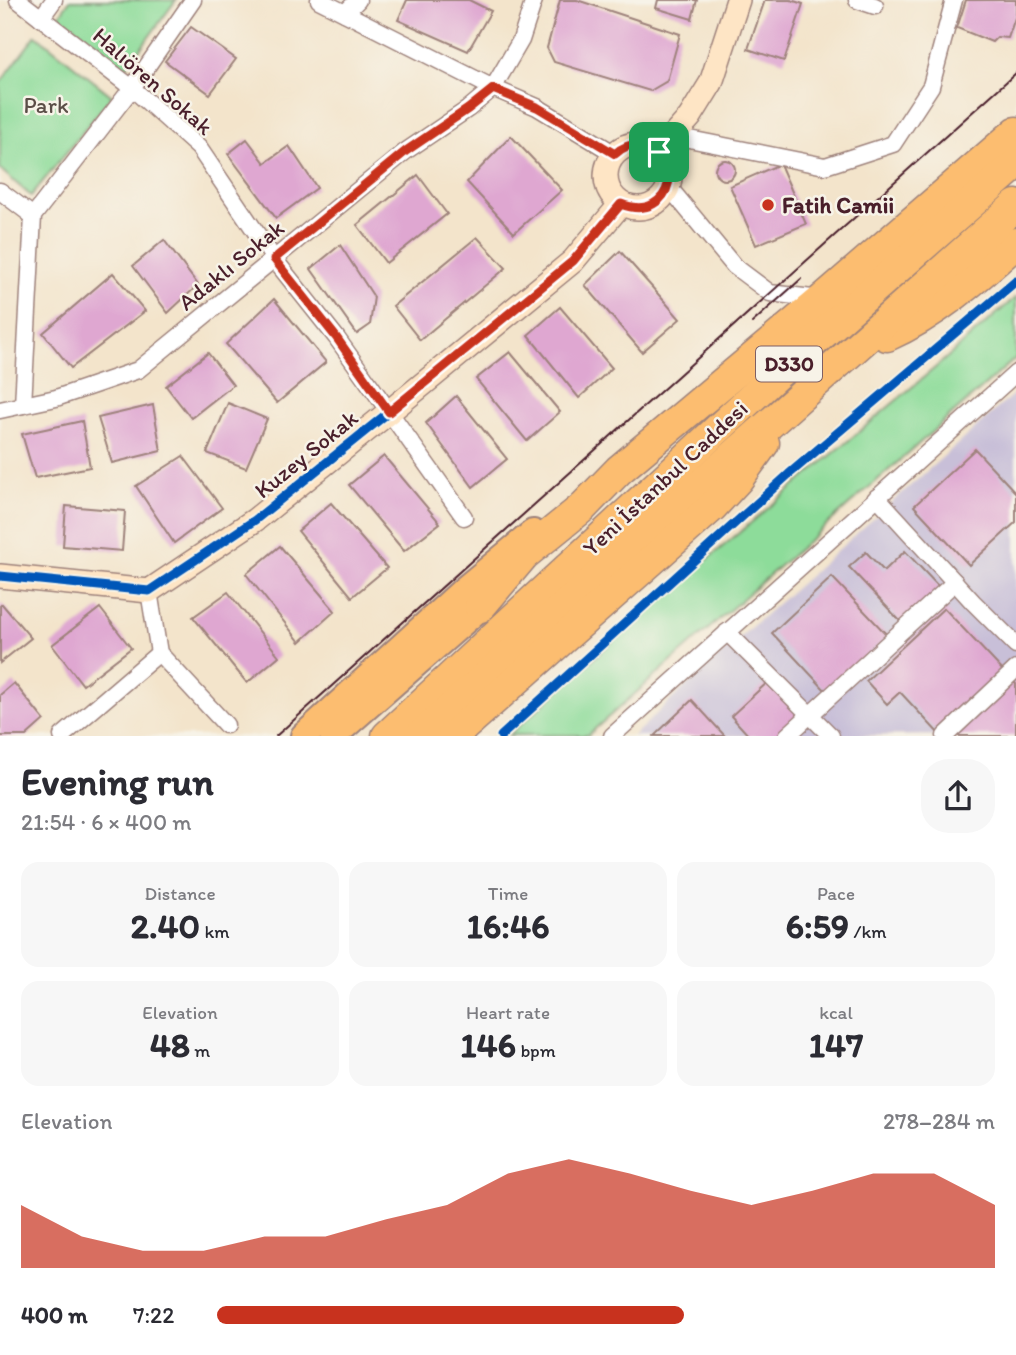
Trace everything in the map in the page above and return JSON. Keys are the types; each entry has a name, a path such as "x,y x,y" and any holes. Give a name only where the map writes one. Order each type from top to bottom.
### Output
{"highway":[{"path":"480,607 524,555 582,508 619,470 1016,132"},
{"name":"Yeni İstanbul Caddesi","path":"574,580 775,376 1016,164"},
{"name":"Yeni İstanbul Caddesi","path":"574,580 852,352 1016,205"},
{"path":"852,352 930,313 964,289 1016,243"},
{"path":"480,607 701,427 775,376"},
{"path":"453,736 712,507 762,447 781,412"},
{"name":"D330","path":"387,736 574,580"},
{"name":"D330","path":"420,736 574,580"}],"main road":[{"path":"304,736 492,565 619,470"},
{"path":"333,736 480,607"}],"street":[{"name":"Halıören Sokak","path":"18,0 132,89 199,148 274,259 336,337 464,517"},
{"path":"41,18 54,0"},
{"path":"23,405 33,216 132,89 193,0"},
{"path":"319,0 493,89 537,107 615,154"},
{"path":"345,13 358,0"},
{"path":"493,89 522,40 534,0"},
{"path":"666,144 690,117 711,83 738,0"},
{"path":"858,0 876,6"},
{"path":"666,144 670,170 668,186 660,200 641,208 621,204 608,188 607,168 615,154 628,146 666,144 825,166 893,144 931,86 954,0"},
{"name":"Adaklı Sokak","path":"0,410 56,398 138,370 406,151 493,89"},
{"path":"668,186 734,266 770,293 823,299"},
{"path":"0,191 33,216"},
{"name":"Kuzey Sokak","path":"149,591 256,520 389,412 573,261 621,204"},
{"path":"612,736 877,496 1015,376"},
{"path":"877,496 1016,645"},
{"path":"0,576 149,591 159,653 226,725"},
{"path":"787,736 955,582"},
{"path":"727,632 831,736"},
{"path":"62,736 159,653"},
{"path":"945,736 1016,669"}],"shaded area":[{"path":"1016,392 1016,735 633,736 703,670"}],"green space":[{"name":"Park","path":"70,0 176,0 126,68 59,16"},
{"name":"Park","path":"36,35 112,96 31,196 0,169 0,83"},
{"path":"1016,297 1016,358 588,735 509,735 646,611"}],"building":[{"path":"407,0 469,0 491,11 468,51 398,20"},
{"path":"560,0 577,0 680,34 667,81 650,91 554,62 547,48"},
{"path":"658,0 697,0 692,19 656,8"},
{"path":"765,0 791,0 803,4 784,61 748,49"},
{"path":"966,0 1016,0 1016,15 1008,38 997,37 992,42 957,28"},
{"path":"191,27 236,59 210,94 165,61"},
{"path":"511,136 562,190 514,233 467,182"},
{"path":"247,139 265,163 289,146 317,188 276,218 228,154"},
{"path":"725,160 732,163 735,170 732,177 725,180 718,177 715,170 718,163"},
{"name":"Fatih Camii","path":"780,164 806,224 756,245 730,186"},
{"path":"418,175 447,214 386,263 357,225"},
{"path":"477,237 506,268 420,340 393,306"},
{"path":"164,240 198,285 168,313 133,266"},
{"path":"340,245 374,297 370,325 357,334 311,269"},
{"path":"620,251 680,319 642,352 585,285"},
{"path":"113,273 145,311 71,368 43,333"},
{"path":"274,299 326,362 277,403 226,344"},
{"path":"560,307 612,368 579,398 528,335"},
{"path":"510,352 560,412 527,441 476,379"},
{"path":"208,353 233,385 191,418 166,386"},
{"path":"456,396 507,459 473,487 426,423"},
{"path":"228,403 267,419 246,468 207,453"},
{"path":"153,405 161,451 112,463 98,418"},
{"path":"82,421 90,467 35,478 22,434"},
{"path":"975,449 1016,493 1016,522 969,565 914,506"},
{"path":"183,456 222,508 174,543 136,486"},
{"path":"384,456 440,523 404,551 349,485"},
{"path":"331,503 387,568 352,597 298,531"},
{"path":"66,506 125,511 122,551 63,546"},
{"path":"280,546 335,611 300,642 246,574"},
{"path":"905,551 940,588 902,623 849,567 866,552 884,571"},
{"path":"832,577 888,636 827,692 772,633"},
{"path":"228,592 279,656 247,683 193,617"},
{"path":"2,604 31,638 0,663 0,606"},
{"path":"100,608 131,648 83,685 52,645"},
{"path":"944,608 1006,674 940,735 900,692 887,704 866,681"},
{"path":"770,680 803,715 781,736 749,736 731,716"},
{"path":"1013,681 1016,684 1016,736 954,736"},
{"path":"14,683 44,720 26,736 0,736 0,695"},
{"path":"692,700 725,736 654,736"}],"tram line":[{"path":"276,736 1016,73"},
{"path":"752,323 801,279"}],"cycle path":[{"path":"0,576 149,591 255,520 389,412 573,261 621,204"},
{"path":"501,736 789,474 1016,281"}],"place":[{"name":"Fatih Camii","path":"768,205"}],"route":[{"path":"493,89 537,107 615,154 618,150 639,144 650,146 659,152 670,170 670,181 660,200 641,208 621,204 573,261 389,412 336,337 274,259 406,151 493,89"}]}
